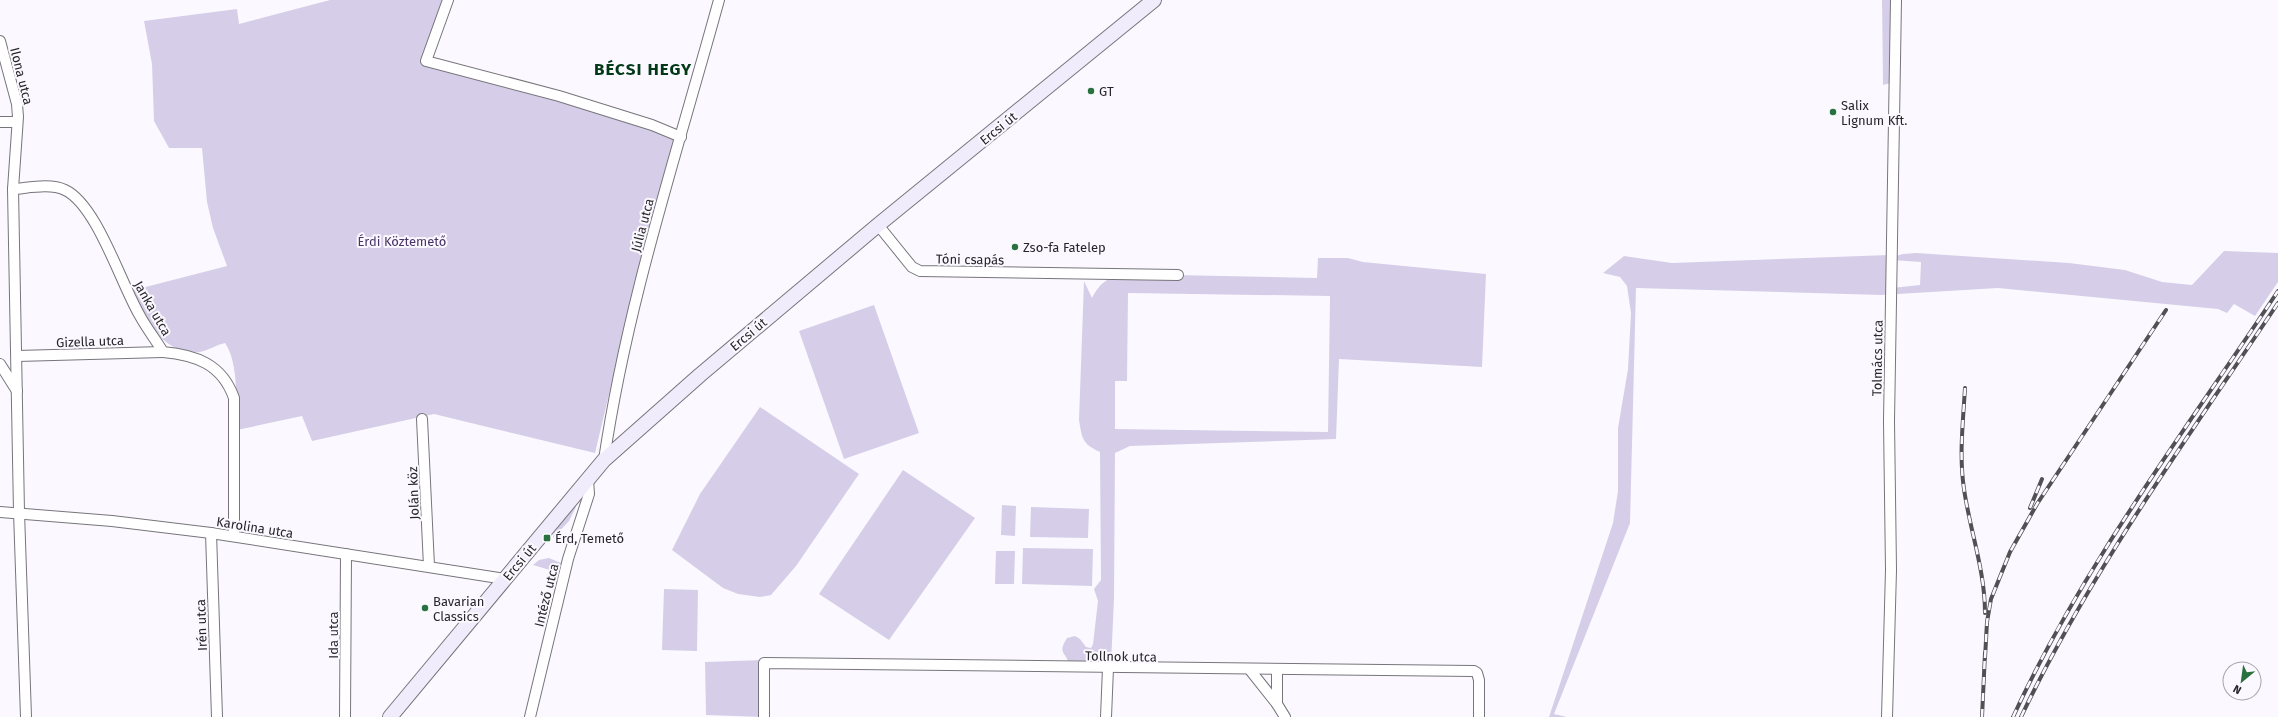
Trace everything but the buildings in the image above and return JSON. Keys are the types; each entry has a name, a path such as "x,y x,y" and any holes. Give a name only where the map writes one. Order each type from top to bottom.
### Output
{"main road":[{"name":"Ercsi út","path":"390,717 604,460 700,375 878,225 1154,0"}],"street":[{"path":"448,0 426,61 559,96 652,125 681,137"},
{"name":"Júlia utca","path":"604,460 615,394 635,301 654,225 681,137 719,0"},
{"name":"Tolmács utca","path":"1887,717 1891,570 1889,421 1896,0"},
{"name":"Ilona utca","path":"0,41 17,104 13,189 19,512 26,717"},
{"path":"0,122 17,122"},
{"name":"Janka utca","path":"13,189 49,187 63,189 78,198 104,241 140,317 163,352 196,357 212,366 229,384 234,398 234,536"},
{"name":"Tóni csapás","path":"878,225 912,267 920,271 1178,275"},
{"name":"Gizella utca","path":"17,356 163,352"},
{"path":"0,364 17,392"},
{"name":"Jolán köz","path":"422,419 428,566"},
{"name":"Intéző utca","path":"530,717 568,559 589,494 588,480"},
{"name":"Karolina utca","path":"0,512 19,512 234,536 505,579"},
{"name":"Irén utca","path":"211,533 217,717"},
{"name":"Ida utca","path":"345,717 346,554"},
{"name":"Tollnok utca","path":"764,717 764,663 1250,670 1469,671 1478,673 1480,680 1479,717"},
{"path":"1106,717 1108,668"},
{"path":"1277,669 1277,704"},
{"path":"1250,670 1277,704 1285,717"}],"green space":[{"name":"Érdi Köztemető","path":"330,0 442,0 422,63 544,95 676,138 634,289 595,453 434,414 312,441 302,416 237,430 235,373 233,362 225,343 199,352 187,352 175,348 156,333 141,312 130,291 227,266 213,228 207,202 202,148 169,148 154,121 152,64 144,21 237,9 239,24"},
{"path":"1882,0 1896,0 1895,82 1883,85"},
{"path":"2224,251 2278,253 2278,282 2255,316 2234,304 2227,313 2218,309 1998,288 1881,295 1636,288 1630,523 1554,714 1567,717 1549,717 1613,523 1618,491 1618,428 1628,369 1631,313 1627,286 1620,277 1603,273 1624,256 1672,263 1889,255 1892,257 1916,253 2069,263 2125,270 2162,282 2192,285","holes":["1892,260 1921,262 1920,285 1892,288"]},
{"path":"1318,258 1348,258 1363,262 1486,274 1482,367 1339,359 1336,439 1130,446 1115,453 1114,598 1111,665 1068,664 1068,660 1062,651 1067,638 1075,636 1080,639 1086,647 1091,648 1093,644 1098,601 1094,589 1101,580 1100,452 1084,440 1079,420 1084,281 1092,298 1104,282 1123,274 1317,278","holes":["1128,293 1330,296 1328,432 1115,429 1115,381 1127,381"]},
{"path":"874,305 919,433 844,459 799,331"},
{"path":"760,407 859,474 796,566 771,595 760,597 738,594 723,588 672,550 700,494"},
{"path":"903,470 975,518 889,640 819,594"},
{"path":"1002,505 1016,506 1015,536 1001,535"},
{"path":"571,507 576,507 569,521 553,538 554,533"},
{"path":"1031,507 1089,509 1088,538 1030,537"},
{"path":"1023,548 1093,549 1092,586 1022,584"},
{"path":"996,551 1015,551 1014,584 995,584"},
{"path":"549,558 561,563 560,573 533,565 539,560"},
{"path":"664,589 698,590 697,651 662,650"},
{"path":"763,660 762,717 706,715 705,662"}],"railway":[{"path":"2013,717 2041,661 2103,552 2137,499 2278,291"},
{"path":"2021,717 2048,663 2109,557 2278,303"},
{"path":"1985,658 1987,622 1991,599 2010,552 2037,504 2166,310"},
{"path":"1965,388 1962,439 1964,489 1983,581 1985,613"},
{"path":"2030,508 2042,479"},
{"path":"1982,717 1985,653"}],"place":[{"name":"GT","path":"1091,91"},
{"name":"Salix Lignum Kft.","path":"1833,112"},
{"name":"Zso-fa Fatelep","path":"1015,247"},
{"name":"Érd, Temető","path":"547,538"},
{"name":"Bavarian Classics","path":"425,608"}],"district":[{"name":"BÉCSI HEGY","path":"643,69"}]}
